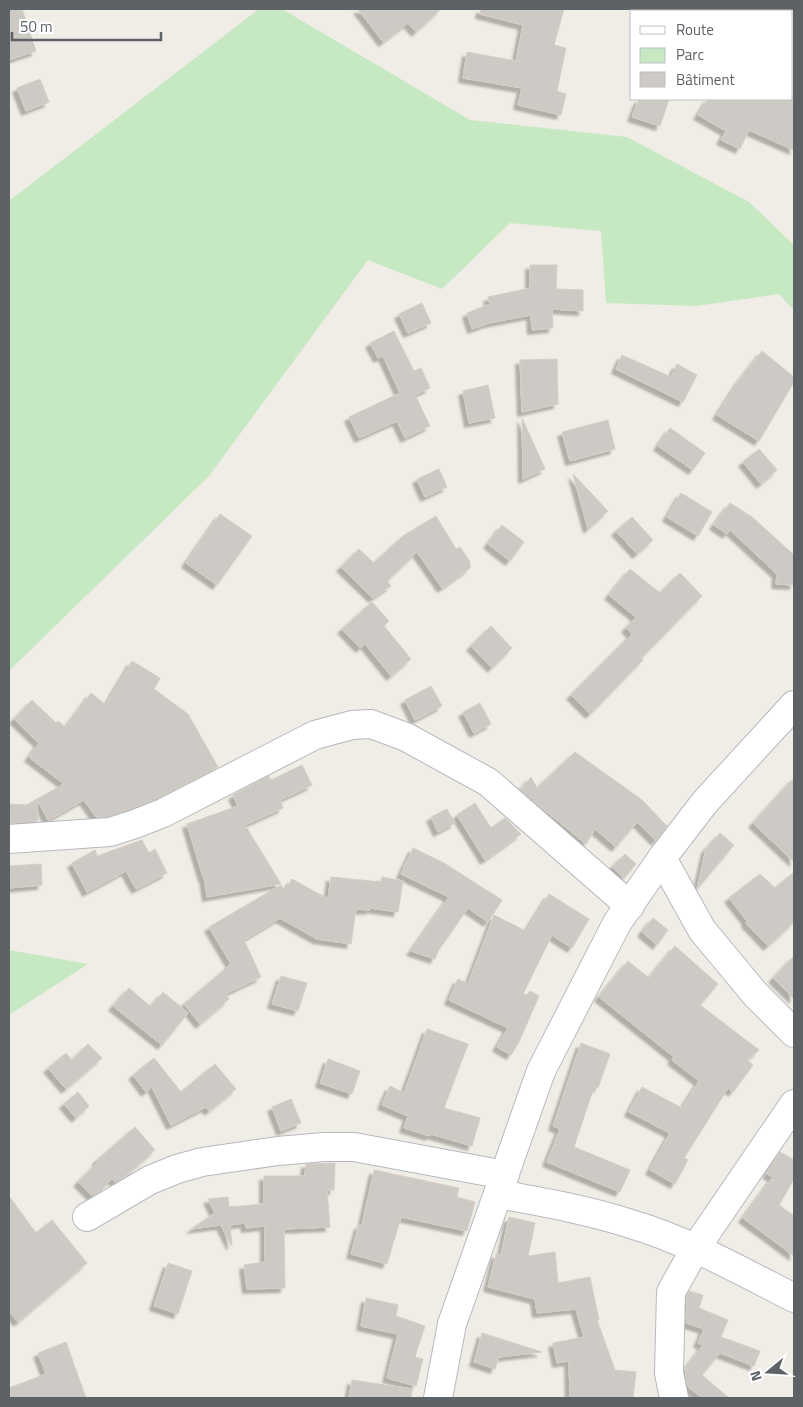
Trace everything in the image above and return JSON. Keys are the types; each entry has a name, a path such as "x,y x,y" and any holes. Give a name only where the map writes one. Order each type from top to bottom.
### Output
{"street":[{"path":"438,1398 452,1324 541,1071 604,947 617,923 662,858 705,802 794,705"},
{"path":"9,839 110,832 163,813 315,735 352,725 371,724 406,737 488,782 630,906"},
{"path":"662,858 702,930 756,996 794,1032"},
{"path":"674,1398 669,1373 670,1292 695,1249 794,1104"},
{"path":"87,1217 150,1180 176,1169 202,1162 278,1151 324,1147 354,1147 501,1184 552,1204 632,1224 695,1249 794,1298"}],"green space":[{"path":"259,9 282,9 470,120 627,137 749,202 794,245 794,310 779,294 696,306 606,303 601,231 510,223 442,289 368,260 209,476 9,671 9,201"},
{"path":"9,950 88,964 9,1015"}],"building":[{"path":"9,9 22,9 36,51 9,60"},
{"path":"358,9 441,9 416,32 408,23 383,42"},
{"path":"481,9 564,9 554,45 566,48 557,91 566,94 561,115 518,105 522,88 463,78 467,52 516,61 523,25 480,14"},
{"path":"40,79 49,102 26,111 17,88"},
{"path":"794,99 794,150 749,130 740,149 721,140 726,131 698,115 707,100"},
{"path":"639,100 669,100 660,126 632,117"},
{"path":"530,265 557,265 556,289 583,290 583,311 552,309 553,328 532,330 531,315 489,323 472,329 467,313 490,304 488,297 530,288"},
{"path":"422,303 431,323 408,333 399,314"},
{"path":"394,331 414,371 421,368 430,388 415,395 430,426 405,438 397,421 359,438 349,417 400,393 383,356 378,358 370,343"},
{"path":"762,351 794,377 794,382 759,441 717,415 739,381"},
{"path":"622,355 671,377 677,364 697,375 683,402 616,369"},
{"path":"557,359 558,404 522,412 520,360"},
{"path":"488,385 495,418 469,423 463,391"},
{"path":"522,418 545,469 523,479"},
{"path":"608,420 615,449 570,461 562,432"},
{"path":"670,428 705,453 693,470 658,446"},
{"path":"759,449 777,470 761,484 743,462"},
{"path":"439,469 447,487 425,497 417,479"},
{"path":"573,474 608,511 588,529"},
{"path":"681,493 712,512 698,536 667,517"},
{"path":"730,503 752,517 794,555 794,585 776,584 777,574 730,530 727,534 714,525"},
{"path":"220,514 252,536 217,585 186,563"},
{"path":"436,516 456,549 460,547 470,562 470,568 442,588 417,552 387,581 391,586 373,598 341,567 359,549 374,563 403,536"},
{"path":"632,517 653,540 637,554 616,531"},
{"path":"502,525 524,542 510,561 488,544"},
{"path":"630,569 660,593 680,573 702,596 641,658 643,660 590,714 571,695 632,634 626,628 636,617 609,595"},
{"path":"372,602 389,621 384,626 411,659 391,676 365,644 360,648 342,629"},
{"path":"491,626 512,648 492,668 471,646"},
{"path":"132,661 160,678 154,689 188,714 218,767 157,799 107,817 96,817 84,800 48,820 37,799 64,784 29,757 39,743 14,719 32,700 56,723 58,721 66,727 91,693 106,705"},
{"path":"431,686 442,706 415,720 405,700"},
{"path":"480,703 491,724 474,733 463,712"},
{"path":"575,752 642,800 667,826 656,841 637,822 616,847 595,829 586,844 520,790 531,777 537,788"},
{"path":"302,765 312,785 280,800 283,808 245,825 281,884 207,897 204,877 187,824 238,806 233,795 269,776 271,780"},
{"path":"794,778 794,862 753,823"},
{"path":"37,799 38,821 9,823 9,804 27,805"},
{"path":"475,803 491,828 505,818 521,834 485,860 457,815"},
{"path":"447,809 455,823 438,832 431,817"},
{"path":"720,833 734,845 697,889 706,849"},
{"path":"142,840 149,853 155,849 167,873 136,889 126,871 87,892 72,863 95,850 97,856"},
{"path":"413,848 444,863 502,900 488,922 468,908 438,951 435,959 411,951 449,897 401,874"},
{"path":"625,854 636,864 624,878 612,867"},
{"path":"41,864 42,885 9,888 9,866"},
{"path":"794,872 794,922 768,946 746,923 747,921 729,898 760,874 775,888"},
{"path":"331,877 381,882 382,877 403,881 398,912 370,908 370,910 356,909 351,944 317,939 280,918 244,940 261,977 225,994 229,999 200,1024 184,1004 231,964 209,927 281,885 285,891 292,879 328,899"},
{"path":"549,894 589,919 572,948 552,935 523,994 527,995 530,991 539,996 519,1042 511,1055 497,1047 508,1028 449,1000 458,979 468,984 494,915 526,931"},
{"path":"653,918 668,930 657,945 642,932"},
{"path":"675,946 718,984 700,1005 759,1050 747,1060 753,1065 733,1092 728,1088 684,1158 688,1160 675,1184 650,1170 670,1133 629,1112 642,1087 682,1108 699,1081 672,1060 674,1057 599,997 628,961 649,978"},
{"path":"794,956 794,999 773,978"},
{"path":"281,976 307,983 298,1011 272,1004"},
{"path":"129,988 151,1007 163,992 188,1013 162,1045 113,1006"},
{"path":"427,1029 468,1044 444,1108 480,1118 472,1146 404,1128 408,1116 382,1105 390,1086 404,1093"},
{"path":"581,1043 610,1054 598,1088 594,1087 574,1147 630,1170 620,1192 547,1162 560,1129 553,1126"},
{"path":"88,1044 102,1058 66,1089 48,1068 66,1053 72,1060"},
{"path":"154,1058 181,1092 215,1064 236,1089 209,1111 206,1107 171,1125 152,1087 146,1092 133,1075"},
{"path":"328,1059 360,1071 352,1094 320,1083"},
{"path":"78,1092 89,1106 76,1118 64,1104"},
{"path":"291,1099 301,1123 281,1131 272,1107"},
{"path":"135,1127 155,1150 124,1177 115,1182 112,1179 92,1196 78,1182 98,1162 97,1160"},
{"path":"780,1152 794,1160 794,1179 779,1205 794,1216 794,1256 743,1218 773,1177 767,1174"},
{"path":"335,1163 334,1190 327,1190 330,1227 284,1229 285,1288 247,1289 244,1265 265,1262 265,1226 246,1228 245,1223 230,1225 232,1245 221,1225 191,1229 215,1213 208,1199 228,1197 229,1207 264,1204 264,1176 305,1176 306,1164"},
{"path":"374,1170 459,1188 457,1197 475,1202 467,1231 401,1217 387,1264 351,1254 359,1225 362,1225"},
{"path":"9,1196 36,1233 52,1220 87,1263 18,1322 9,1311"},
{"path":"509,1217 535,1223 528,1256 555,1252 558,1283 590,1277 599,1320 597,1320 615,1370 636,1372 633,1398 570,1398 569,1361 557,1363 553,1343 584,1337 576,1309 537,1313 535,1299 488,1287 496,1254 501,1255"},
{"path":"168,1263 192,1271 178,1314 154,1306"},
{"path":"689,1291 703,1295 699,1308 728,1320 721,1337 760,1351 754,1366 720,1353 702,1375 729,1398 703,1398 688,1387 685,1370 703,1345 698,1343 704,1329 686,1323 687,1296"},
{"path":"366,1298 398,1305 396,1316 425,1326 415,1357 423,1359 416,1386 387,1378 398,1334 361,1326"},
{"path":"482,1333 542,1352 499,1357 495,1369 474,1362"},
{"path":"66,1342 86,1398 9,1398 9,1388 46,1374 38,1353"},
{"path":"352,1380 412,1389 411,1398 349,1398"}]}
